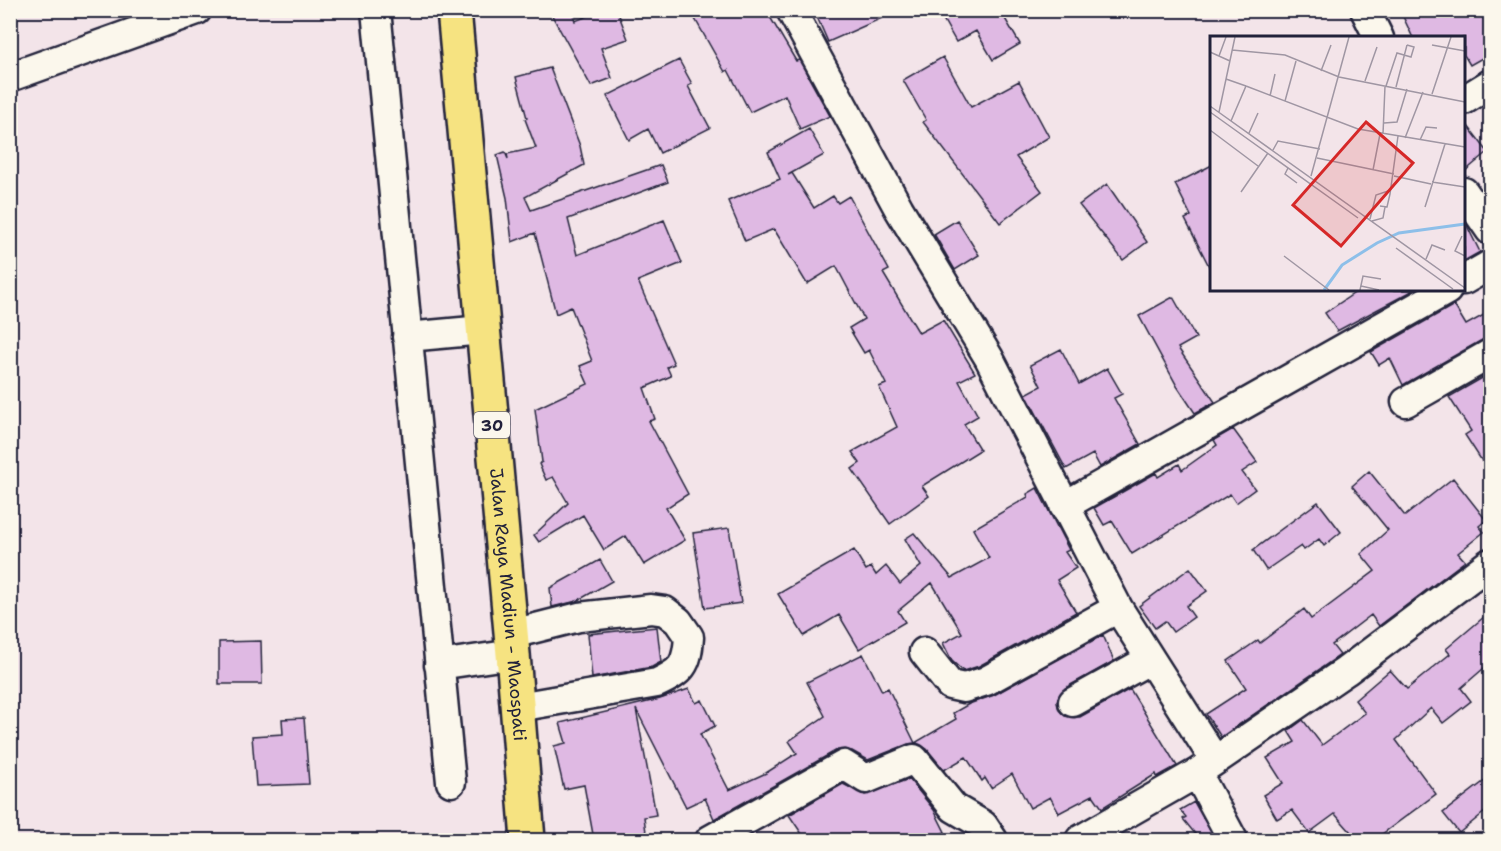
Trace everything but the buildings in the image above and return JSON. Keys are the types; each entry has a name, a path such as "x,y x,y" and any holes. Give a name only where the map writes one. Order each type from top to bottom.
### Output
{"highway":[{"name":"Jalan Raya Madiun - Maospati","path":"454,10 528,840"}],"street":[{"path":"10,77 197,10"},
{"path":"376,10 451,782"},
{"path":"791,10 899,209 989,358 1118,608 1206,766 1233,840"},
{"path":"1365,10 1378,36"},
{"path":"1465,99 1491,84"},
{"path":"1465,193 1491,230"},
{"path":"1465,279 1491,265"},
{"path":"1064,506 1445,291"},
{"path":"407,337 483,330"},
{"path":"1406,402 1491,354"},
{"path":"1080,840 1206,766 1347,671 1491,563"},
{"path":"924,652 950,685 964,688 986,681 1118,608"},
{"path":"439,665 512,644 579,617 651,609 665,610 678,621 688,637 684,665 677,674 657,683 518,708"},
{"path":"1073,702 1149,660"},
{"path":"710,840 844,765 866,779 914,759 954,808 983,825 993,840"}]}
